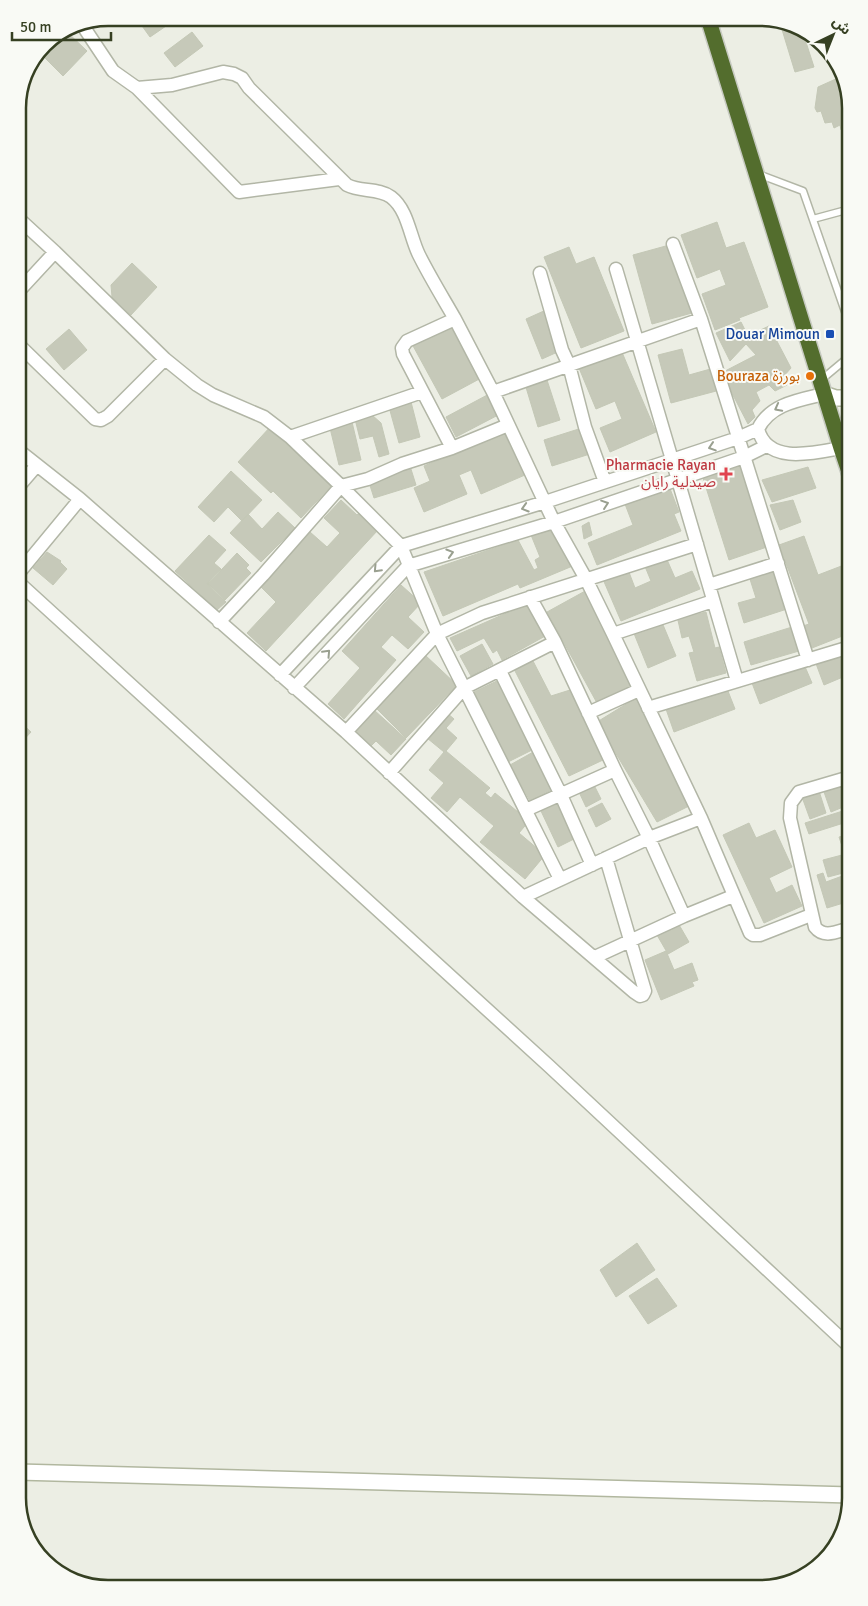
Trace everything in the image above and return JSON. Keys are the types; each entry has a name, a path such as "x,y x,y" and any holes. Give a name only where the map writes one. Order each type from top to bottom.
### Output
{"highway":[{"path":"710,26 822,387 842,434"}],"street":[{"path":"86,30 113,71 136,88 239,192 339,178"},
{"path":"136,88 172,85 224,72 234,74 242,78 249,88 339,178 352,188 383,193 390,196 397,203 402,211 418,254 456,319 493,392 554,522 586,579 613,634 701,818 748,928 753,935 760,935 811,915"},
{"path":"26,225 165,359 197,385 213,395 264,417 290,437 401,546 437,634 560,879"},
{"path":"673,244 701,318 808,660"},
{"path":"26,283 55,252"},
{"path":"616,269 737,681"},
{"path":"540,273 562,350 569,365 585,427 605,482"},
{"path":"493,392 701,318"},
{"path":"452,448 403,354 404,344 407,341 456,319"},
{"path":"26,352 95,419 101,420 108,416 165,359"},
{"path":"280,675 401,546 545,502 738,438 758,429 765,416 772,411 822,387 836,398 842,398"},
{"path":"290,437 422,392"},
{"path":"219,622 341,486 368,479 402,464 452,448 508,425"},
{"path":"758,429 760,438 766,446 773,450 787,453 807,454 842,444"},
{"path":"294,688 408,566 554,522 744,457 766,446"},
{"path":"26,456 80,499 346,732 523,897 640,996 645,991 606,858"},
{"path":"26,478 37,465"},
{"path":"26,564 80,499"},
{"path":"346,732 437,634 482,613 697,544"},
{"path":"709,585 778,563"},
{"path":"26,589 549,1066 842,1340"},
{"path":"530,597 555,642 649,838 684,916"},
{"path":"613,634 713,601"},
{"path":"389,773 464,688 555,642"},
{"path":"648,708 842,649"},
{"path":"500,671 561,795 592,865"},
{"path":"588,713 639,690"},
{"path":"526,810 615,770"},
{"path":"842,780 799,792 791,803 790,818 815,927 820,933 825,934 842,930"},
{"path":"523,897 649,838 701,818"},
{"path":"595,957 684,916 733,896"},
{"path":"26,1472 842,1495"}],"lane":[{"path":"756,174 803,191 842,303"},
{"path":"813,219 842,211"},
{"path":"822,387 842,364"}],"building":[{"path":"142,26 166,26 150,37"},
{"path":"782,29 805,40 808,48 808,60 812,60 814,67 795,72"},
{"path":"192,32 203,46 175,67 164,53"},
{"path":"71,35 87,51 63,76 44,57 54,46"},
{"path":"836,79 842,108 842,130 840,125 834,128 832,122 825,123 821,111 817,112 815,108 818,87"},
{"path":"717,222 726,248 744,242 768,307 715,330 702,294 726,285 720,269 697,278 681,235"},
{"path":"673,244 692,313 652,324 633,255"},
{"path":"569,247 576,264 594,257 624,331 581,348 544,257"},
{"path":"132,263 157,287 131,315 112,297 111,285"},
{"path":"546,310 562,350 542,359 526,319"},
{"path":"453,322 483,377 442,399 412,344"},
{"path":"741,322 748,336 769,326 791,368 783,377 787,385 775,391 769,385 756,392 760,401 752,410 755,417 748,424 722,374 756,355 746,344 730,361 716,333"},
{"path":"69,329 87,350 64,370 46,349"},
{"path":"682,349 689,375 714,368 720,390 671,403 658,355"},
{"path":"621,350 656,432 610,452 600,428 622,419 615,401 596,409 579,368"},
{"path":"546,377 560,420 538,427 525,384"},
{"path":"491,393 502,413 456,437 446,417"},
{"path":"410,398 420,437 399,443 389,407"},
{"path":"354,415 372,415 381,423 389,454 379,457 373,436 360,439"},
{"path":"352,422 361,460 339,465 330,428"},
{"path":"271,426 333,484 301,518 273,491 271,493 238,462"},
{"path":"585,427 593,453 552,466 544,440"},
{"path":"506,430 525,475 481,494 471,470 459,475 467,494 424,512 414,488 430,481 424,466"},
{"path":"741,464 767,547 729,560 703,478"},
{"path":"410,466 416,485 374,498 368,479"},
{"path":"808,467 816,488 772,502 762,480"},
{"path":"231,471 262,500 242,521 228,507 214,522 198,507"},
{"path":"669,486 679,512 674,514 681,531 597,565 588,543 633,525 625,504"},
{"path":"341,500 357,515 359,513 378,530 266,651 247,633 276,602 260,586 310,532 327,547 340,533 324,518"},
{"path":"793,500 801,522 780,530 770,505"},
{"path":"278,512 295,528 261,562 230,533 248,514 262,529"},
{"path":"589,522 592,535 584,539 582,526"},
{"path":"552,530 575,565 520,588 518,584 443,616 424,572 518,540 534,570 538,568 535,560 540,557 531,535"},
{"path":"209,535 226,550 214,563 221,569 207,584 226,602 217,610 175,571"},
{"path":"804,536 818,575 842,566 842,636 812,648 803,626 809,624 779,545"},
{"path":"47,552 61,561 67,569 53,585 33,568"},
{"path":"237,553 249,565 246,568 251,573 225,600 208,584"},
{"path":"665,555 675,578 692,571 700,589 621,621 602,577 627,567 635,588 651,581 644,564"},
{"path":"774,568 787,609 744,623 738,603 756,598 749,576"},
{"path":"401,585 421,603 408,617 424,632 408,649 392,635 381,647 396,660 344,719 328,704 360,668 342,651"},
{"path":"587,590 633,686 597,703 547,612"},
{"path":"527,604 547,635 502,660 497,650 493,653 484,638 457,651 450,638"},
{"path":"697,611 698,614 706,612 715,648 719,647 726,673 697,681 689,653 694,652 689,636 682,638 677,616"},
{"path":"661,620 676,656 648,668 633,631"},
{"path":"792,627 799,651 751,665 744,642"},
{"path":"482,644 493,664 471,676 460,656"},
{"path":"842,653 842,677 824,685 815,661"},
{"path":"425,655 457,685 406,738 375,707"},
{"path":"533,661 551,696 570,690 603,760 569,776 514,669"},
{"path":"803,662 812,683 760,704 752,683"},
{"path":"501,679 519,716 516,717 532,750 508,762 474,692"},
{"path":"726,686 735,709 674,732 666,709"},
{"path":"636,698 689,806 657,822 597,722"},
{"path":"374,710 406,739 391,755 376,741 371,746 355,731"},
{"path":"447,713 454,719 446,728 457,738 446,751 490,788 485,793 491,798 495,793 529,821 519,833 545,855 525,879 480,842 494,826 460,797 447,812 431,798 444,783 429,770 444,752 427,738"},
{"path":"26,727 31,732 26,737"},
{"path":"535,751 555,788 530,801 510,765"},
{"path":"842,784 842,807 831,812 823,789"},
{"path":"594,785 601,799 586,807 579,792"},
{"path":"819,791 826,813 810,819 802,797"},
{"path":"602,803 611,819 596,827 588,810"},
{"path":"557,804 574,839 558,847 541,811"},
{"path":"842,811 842,824 809,834 805,823"},
{"path":"749,823 756,838 775,830 792,867 769,878 776,893 792,885 802,906 764,923 723,835"},
{"path":"842,855 842,873 828,877 823,860"},
{"path":"823,873 826,882 842,876 842,903 827,908 817,875"},
{"path":"678,923 689,942 668,954 657,935"},
{"path":"666,951 674,970 692,963 698,980 692,982 694,986 661,1000 645,960"},
{"path":"637,1243 655,1270 616,1297 600,1270"},
{"path":"657,1278 677,1306 648,1324 629,1296"}],"place":[{"name":"Douar Mimoun","path":"830,334"},
{"name":"Bouraza بورزة","path":"810,376"},
{"name":"Pharmacie Rayan صيدلية رايان","path":"726,474"}]}
